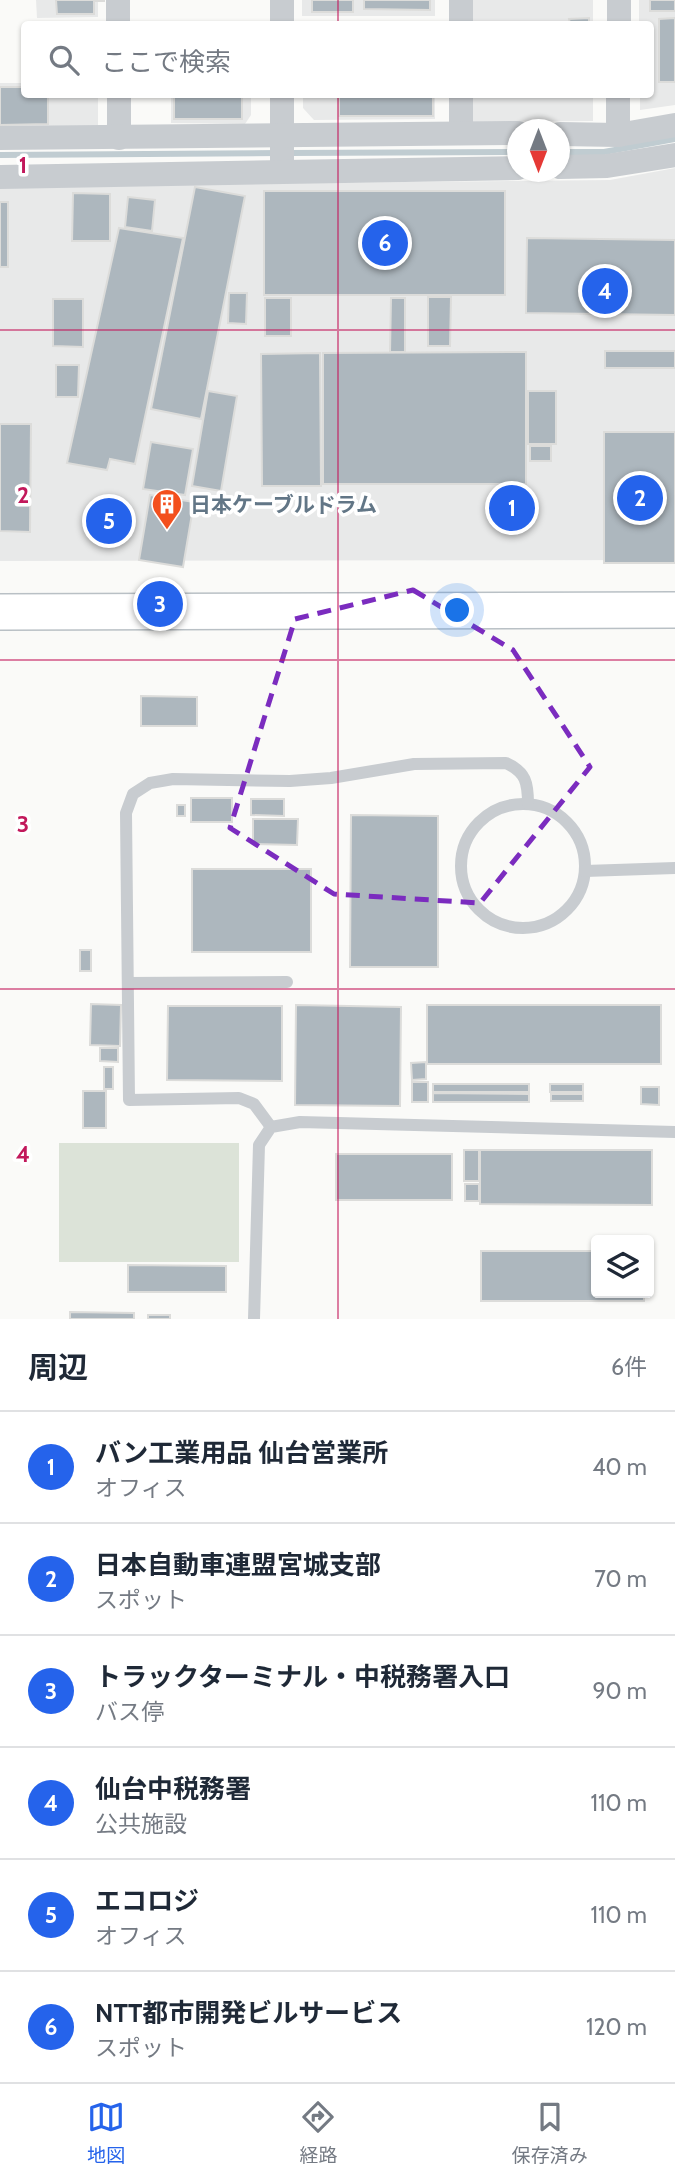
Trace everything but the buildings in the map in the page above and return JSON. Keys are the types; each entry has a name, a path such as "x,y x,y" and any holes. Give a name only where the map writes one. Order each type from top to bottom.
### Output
{"street":[{"path":"118,0 118,21"},
{"path":"282,0 282,21"},
{"path":"461,0 461,21"},
{"path":"619,0 619,21"},
{"path":"119,98 119,138"},
{"path":"282,98 282,171"},
{"path":"461,98 461,132"},
{"path":"618,98 618,135"},
{"path":"570,134 618,135 675,125"},
{"path":"0,138 507,133"},
{"path":"570,167 607,166 675,155"},
{"path":"0,177 507,168"},
{"path":"0,612 675,610"}],"lane":[{"path":"271,1126 254,1104 239,1098 129,1100 126,813 133,794 150,783 173,779 331,778 414,764 506,763 520,769 525,778 528,804"},
{"path":"528,804 547,808 563,818 576,833 584,851 585,871 580,891 569,908 552,921 532,928 511,927 492,920 475,907 465,888 460,868 468,838 488,814 507,806 528,804"},
{"path":"585,871 675,867"},
{"path":"128,983 287,982"},
{"path":"254,1319 259,1145 271,1126 300,1122 675,1132"}],"highlighted area":[{"path":"413,590 513,650 590,767 480,903 334,894 230,828 295,619"}],"shaded area":[{"path":"36,0 98,0 98,17 37,18"},
{"path":"302,0 435,0 435,16 302,16"},
{"path":"466,0 593,0 593,21 466,21"},
{"path":"639,0 675,0 675,105 640,110 640,98 654,98 654,21 639,21"},
{"path":"0,83 21,83 21,98 98,98 98,127 0,127"},
{"path":"171,98 251,98 251,115 245,124 171,123"},
{"path":"303,98 435,98 435,119 314,120 303,108"},
{"path":"466,98 593,98 593,121 507,119 507,122 466,122"},
{"path":"675,168 675,560 0,561 0,186 610,180"},
{"path":"59,1143 239,1143 239,1262 59,1262"}],"waterway":[{"path":"570,152 604,152 675,139"},
{"path":"288,153 507,152"},
{"path":"0,155 278,153"}],"place":[{"name":"NTT都市開発ビルサービス","path":"385,243"},
{"name":"仙台中税務署","path":"605,291"},
{"name":"日本自動車連盟宮城支部","path":"640,498"},
{"name":"バン工業用品 仙台営業所","path":"512,508"},
{"name":"エコロジ","path":"109,521"},
{"name":"日本ケーブルドラム","path":"167,531"},
{"name":"トラックターミナル・中税務署入口","path":"160,604"}]}
